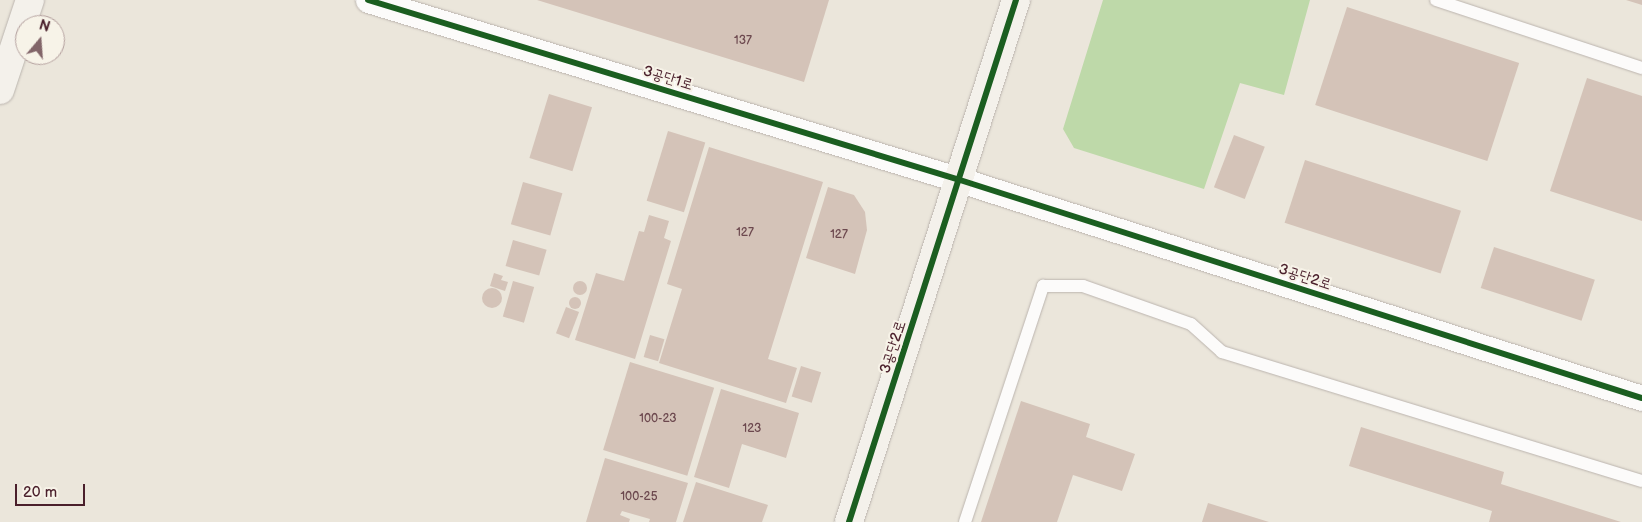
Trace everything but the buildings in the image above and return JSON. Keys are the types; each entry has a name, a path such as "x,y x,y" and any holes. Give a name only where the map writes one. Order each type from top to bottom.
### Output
{"street":[{"path":"0,90 30,0"},
{"name":"3공단1로","path":"368,0 960,180"},
{"name":"3공단2로","path":"849,522 960,180 1016,0"},
{"name":"3공단2로","path":"960,180 1642,398"}],"lane":[{"path":"1436,0 1642,68"},
{"path":"965,522 1043,286 1083,286 1191,324 1222,352 1642,481"}],"green space":[{"path":"1103,0 1310,0 1284,95 1240,83 1204,189 1074,148 1063,129"}],"cycle path":[{"path":"368,0 960,180 1642,398"},
{"path":"849,522 1016,0"}]}
